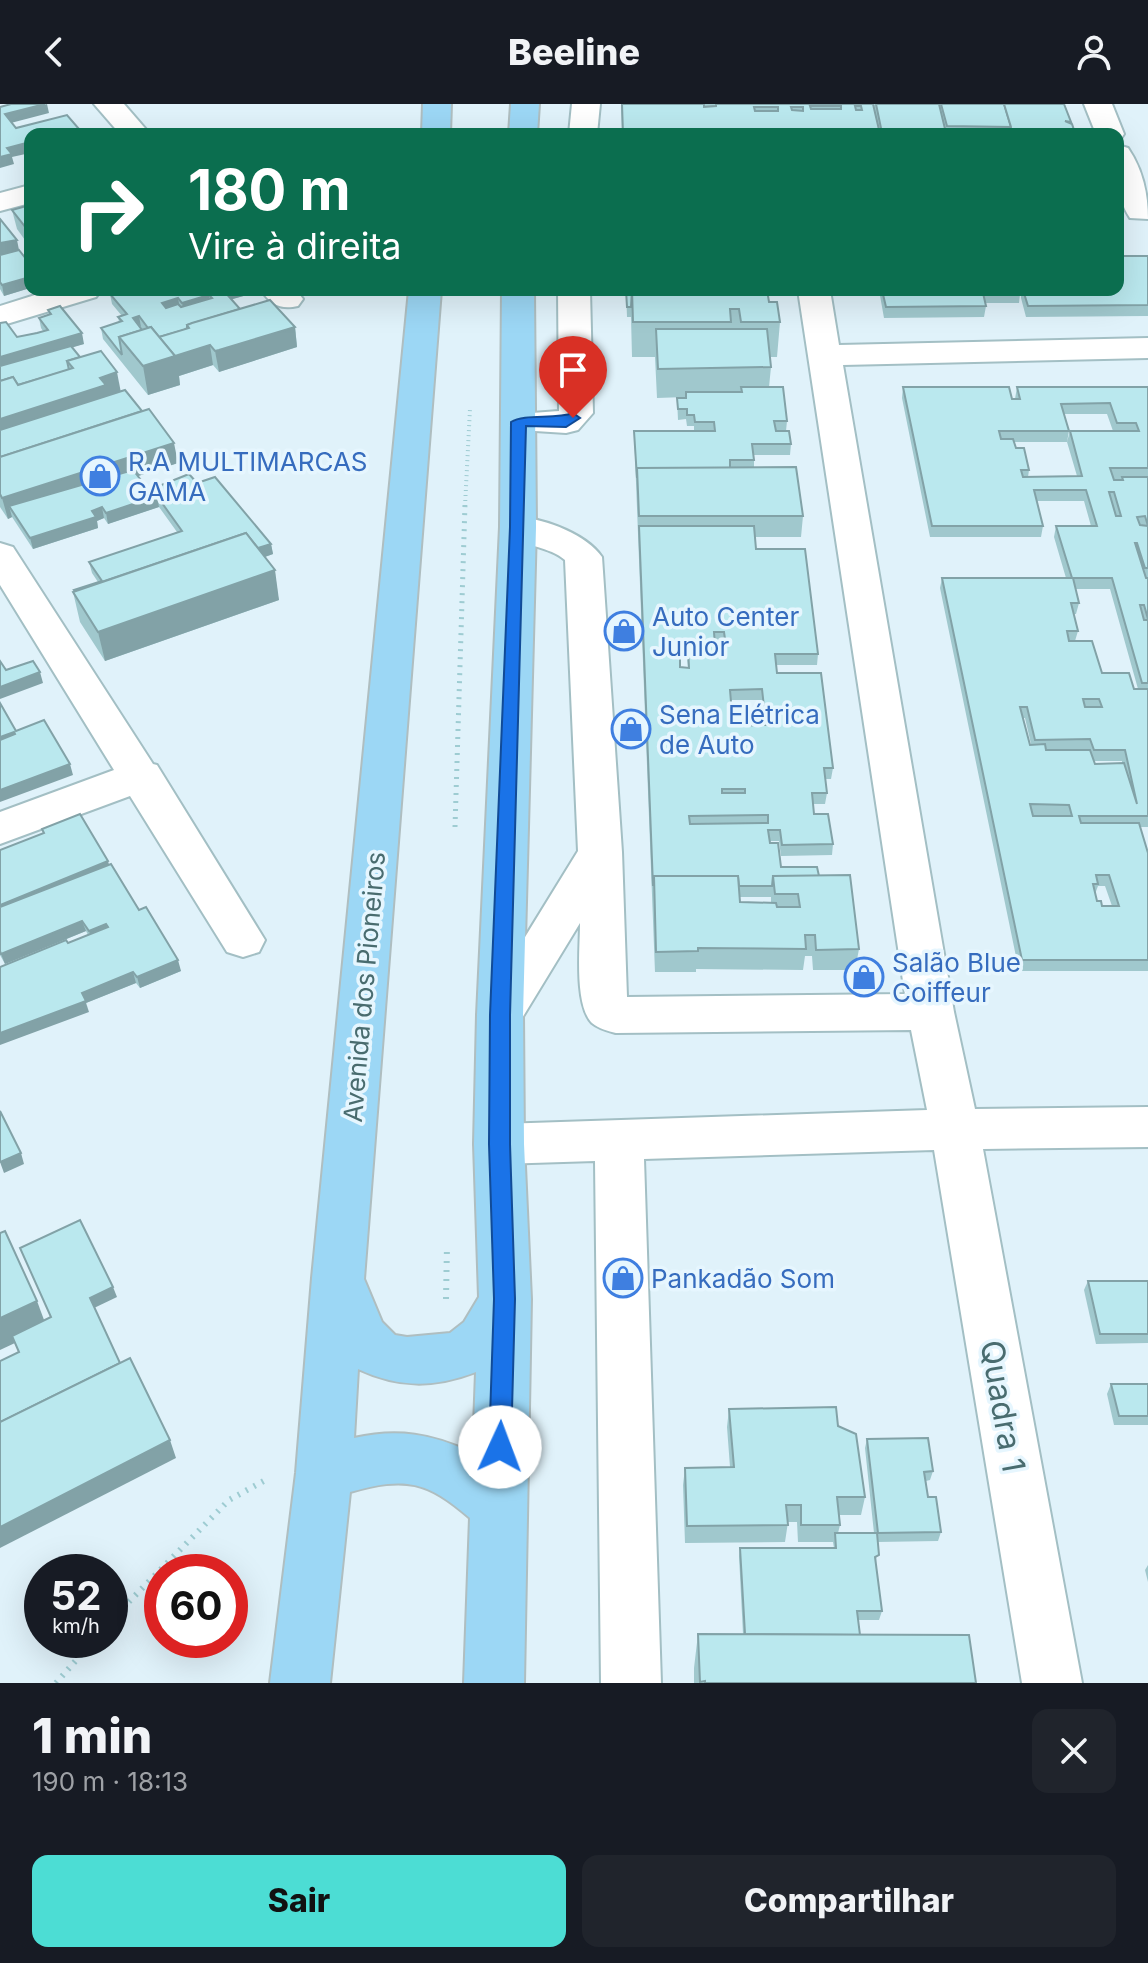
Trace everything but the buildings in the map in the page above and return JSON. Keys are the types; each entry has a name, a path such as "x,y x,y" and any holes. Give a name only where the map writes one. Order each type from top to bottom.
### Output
{"main road":[{"path":"523,128 525,104"},
{"name":"Avenida dos Pioneiros","path":"300,1683 324,1473 338,1278 424,296"},
{"path":"494,1683 505,1299 499,1144 500,1015 518,527 518,296"},
{"path":"338,1278 365,1341 375,1351 390,1357 444,1360 458,1356 480,1342 505,1299"},
{"path":"324,1473 370,1459 427,1459 454,1471 498,1506"}],"street":[{"path":"108,104 130,128"},
{"path":"584,128 586,104"},
{"path":"1098,104 1108,128"},
{"path":"1124,173 1136,212"},
{"path":"0,202 24,196"},
{"path":"0,316 65,296"},
{"path":"518,422 566,423 576,413 574,296"},
{"name":"Quadra 1","path":"815,296 931,1012 955,1129 1052,1683"},
{"path":"825,355 1148,348"},
{"path":"518,527 569,544 583,557 600,852 604,1001 607,1009 616,1015 931,1012"},
{"path":"0,555 142,775 243,940"},
{"path":"0,829 142,775"},
{"path":"500,1015 600,852"},
{"path":"499,1144 955,1129 1148,1127"},
{"path":"619,1140 631,1683"}],"path":[{"path":"128,1603 229,1500 281,1472 324,1473"},
{"path":"56,1683 78,1658"}],"place":[{"name":"R.A MULTIMARCAS GAMA","path":"100,476"},
{"name":"Auto Center Junior","path":"624,631"},
{"name":"Sena Elétrica de Auto","path":"631,729"},
{"name":"Salão Blue Coiffeur","path":"864,977"},
{"name":"Pankadão Som","path":"623,1278"}],"route":[{"path":"500,1447 505,1299 499,1144 500,1015 518,527 518,422 566,423 573,418"}]}
